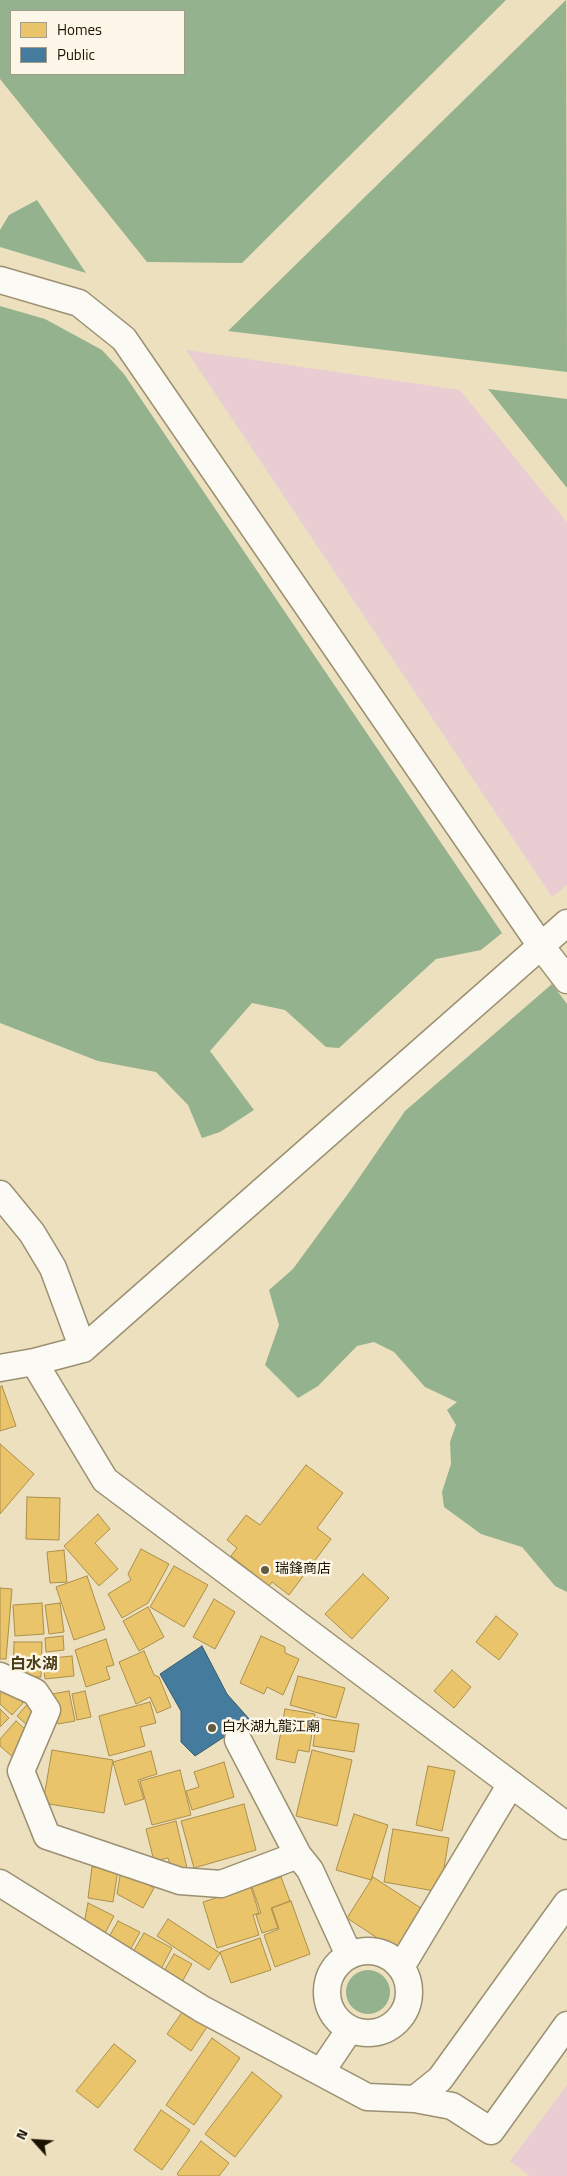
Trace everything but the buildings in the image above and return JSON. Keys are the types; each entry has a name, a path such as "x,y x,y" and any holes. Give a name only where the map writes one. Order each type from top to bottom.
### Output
{"street":[{"path":"0,280 79,303 124,339 541,946 567,980"},
{"path":"0,1368 34,1362 83,1349 567,923"},
{"path":"0,1194 32,1233 53,1268 83,1349"},
{"path":"34,1362 105,1480 567,1826"},
{"path":"0,1676 35,1692 47,1710 21,1771 47,1836 180,1881 221,1884 298,1855"},
{"path":"238,1740 298,1855 310,1870 350,1955"},
{"path":"401,1967 511,1784"},
{"path":"0,1883 202,2009 367,2097 415,2099 452,2106 491,2131 567,2025"},
{"path":"415,2099 440,2079 567,1903"},
{"path":"363,1950 378,1951 391,1957 401,1967 407,1978 410,1991 402,2016 393,2025 382,2031 369,2034 344,2026 334,2016 328,2003 326,1989 330,1975 338,1963 350,1955 363,1950"},
{"path":"321,2072 350,2029"}],"shaded area":[{"path":"0,0 506,0 242,263 147,262 0,79"},
{"path":"566,0 567,372 228,331"},
{"path":"37,200 86,273 0,247 0,230 9,215"},
{"path":"0,306 45,319 102,350 124,374 502,933 481,950 436,959 339,1048 326,1047 285,1010 252,1003 210,1051 254,1110 220,1132 202,1138 188,1105 156,1072 98,1061 0,1023"},
{"path":"186,350 460,390 567,522 567,885 552,897"},
{"path":"488,389 567,399 567,488"},
{"path":"552,984 567,1004 567,1592 555,1586 522,1547 481,1534 444,1507 442,1492 451,1464 450,1442 456,1425 447,1410 457,1402 425,1387 394,1352 374,1342 357,1346 318,1386 298,1398 265,1365 279,1325 269,1290 293,1269 405,1111"},
{"path":"372,1970 384,1976 389,1983 389,2001 384,2008 377,2013 364,2014 356,2011 349,2004 346,1988 349,1980 356,1973"},
{"path":"567,2085 567,2176 530,2176 510,2161"}],"place":[{"name":"瑞鋒商店","path":"265,1570"},
{"name":"白水湖九龍江廟","path":"212,1728"}],"district":[{"name":"白水湖","path":"34,1665"}]}
